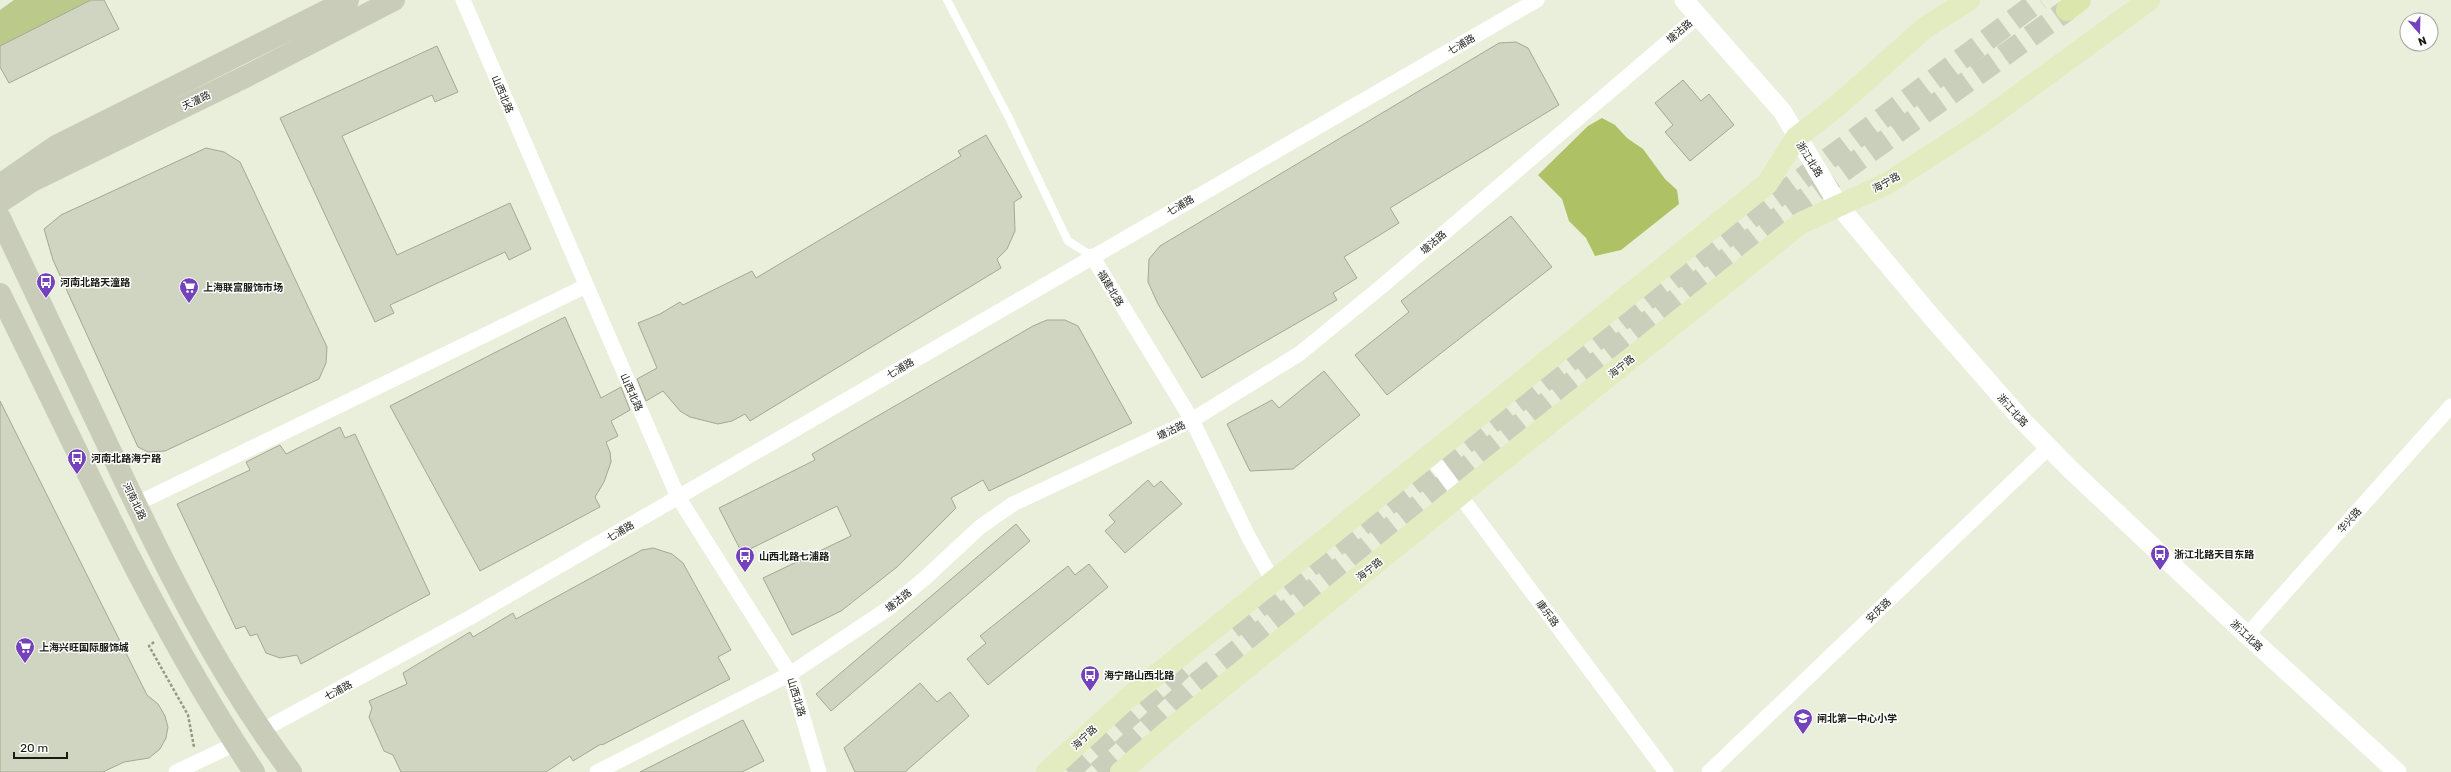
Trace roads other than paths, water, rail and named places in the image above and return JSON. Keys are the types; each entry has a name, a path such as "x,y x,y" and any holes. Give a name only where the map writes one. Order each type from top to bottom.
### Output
{"main road":[{"path":"0,194 7,180 56,146 348,0"},
{"name":"天潼路","path":"0,202 32,181 246,76 394,0"},
{"name":"海宁路","path":"1047,772 1098,723 1429,454 1767,184 1796,138 1836,107 1926,28 1969,0"},
{"name":"海宁路","path":"1121,772 1179,722 1460,495 1801,224 1886,184 1978,125 2149,0"},
{"name":"河南北路","path":"0,218 136,504 202,634 261,731 291,772"},
{"path":"0,294 147,588 235,744 254,772"}],"street":[{"name":"山西北路","path":"463,0 678,497 790,674 819,772"},
{"name":"七浦路","path":"261,731 471,618 1092,256 1537,0"},
{"name":"浙江北路","path":"1684,0 1782,111 1796,138 1839,206 1930,315 2048,448 2247,635 2397,772"},
{"name":"塘沽路","path":"597,772 790,674 894,603 997,514 1030,494 1192,420 1265,376 1329,331 1698,16"},
{"name":"福建北路","path":"1092,256 1192,420 1248,536 1272,581"},
{"path":"136,504 586,286"},
{"name":"华兴路","path":"2247,635 2451,406"},
{"name":"安庆路","path":"1708,772 2048,448"},
{"name":"康乐路","path":"1429,454 1666,772"},
{"path":"176,772 235,744"}],"lane":[{"name":"福建北路","path":"947,0 1008,116 1068,240 1092,256"}],"tunnel":[{"path":"1232,628 1768,204 2040,0"},
{"path":"1098,772 1189,689 1775,220 2067,10"},
{"path":"1068,772 1188,663"}],"place":[{"name":"河南北路天潼路","path":"46,299"},
{"name":"上海联富服饰市场","path":"189,304"},
{"name":"河南北路海宁路","path":"77,475"},
{"name":"浙江北路天目东路","path":"2160,571"},
{"name":"山西北路七浦路","path":"745,573"},
{"name":"上海兴旺国际服饰城","path":"25,664"},
{"name":"海宁路山西北路","path":"1090,692"},
{"name":"闸北第一中心小学","path":"1803,735"}]}
